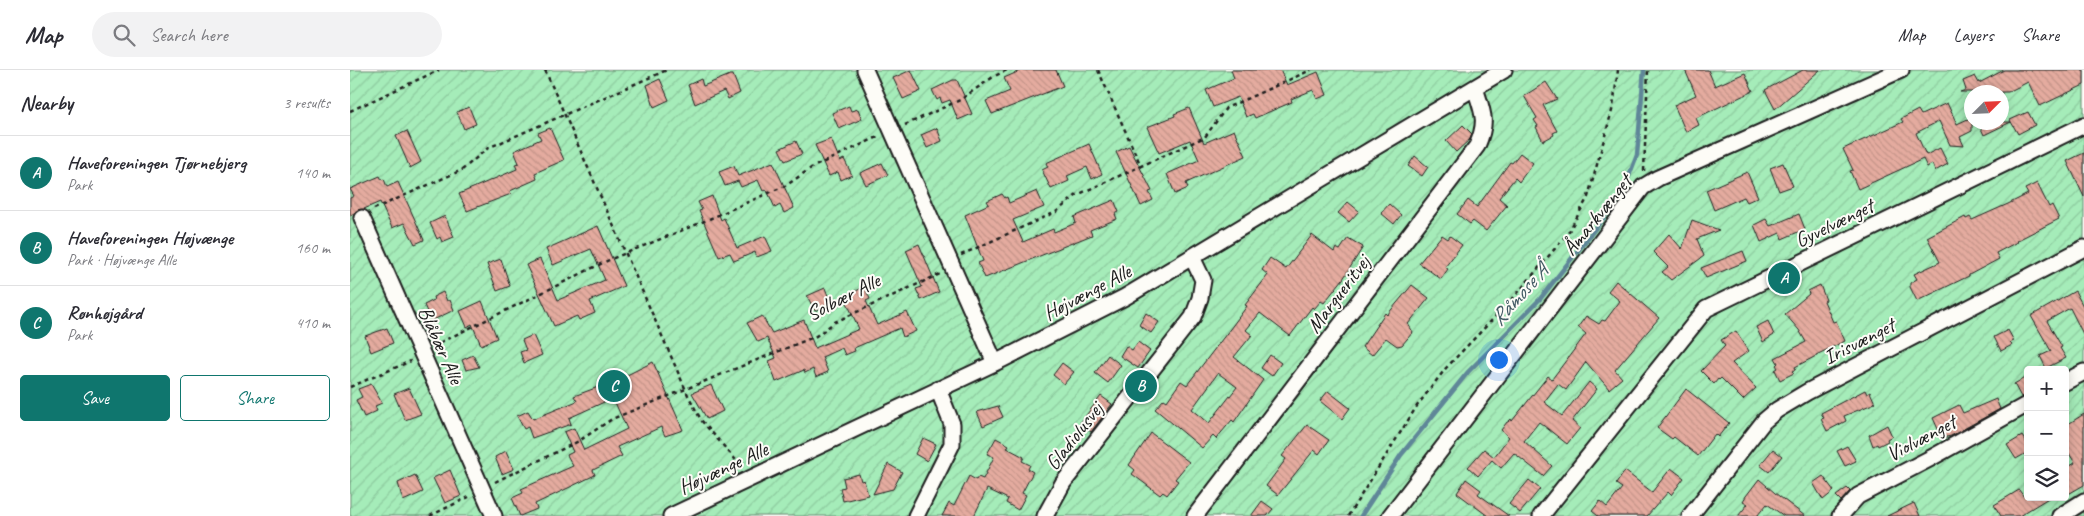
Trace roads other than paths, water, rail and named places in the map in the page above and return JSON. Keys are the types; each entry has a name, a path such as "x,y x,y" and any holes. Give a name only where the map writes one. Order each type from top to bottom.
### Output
{"street":[{"path":"865,70 995,363"},
{"name":"Højvænge Alle","path":"671,516 995,363 1125,298 1504,70"},
{"name":"Åmarkvænget","path":"1390,516 1643,187 1666,174 1901,70"},
{"name":"Margueritvej","path":"1195,516 1477,146 1484,130 1483,112 1475,88"},
{"name":"Gyvelvænget","path":"1541,516 1706,309 2084,125"},
{"name":"Blåbær Alle","path":"362,218 494,516"},
{"name":"Irisvænget","path":"1690,516 1764,421 1777,410 1806,392 2084,248"},
{"name":"Gladiolusvej","path":"1045,516 1063,483 1194,317 1203,280 1192,258"},
{"path":"2069,380 2084,372"},
{"path":"916,516 952,444 952,424 938,389"},
{"name":"Violvænget","path":"1840,516 1858,496 2024,406"},
{"path":"2060,516 2084,501"}],"waterway":[{"name":"Råmose Å","path":"1361,516 1401,455 1468,372 1540,299 1622,194 1637,155 1644,70"}],"place":[{"name":"Haveforeningen Tjørnebjerg","path":"1784,278"},
{"name":"Rønhøjgård","path":"614,386"},
{"name":"Haveforeningen Højvænge","path":"1141,386"}]}
